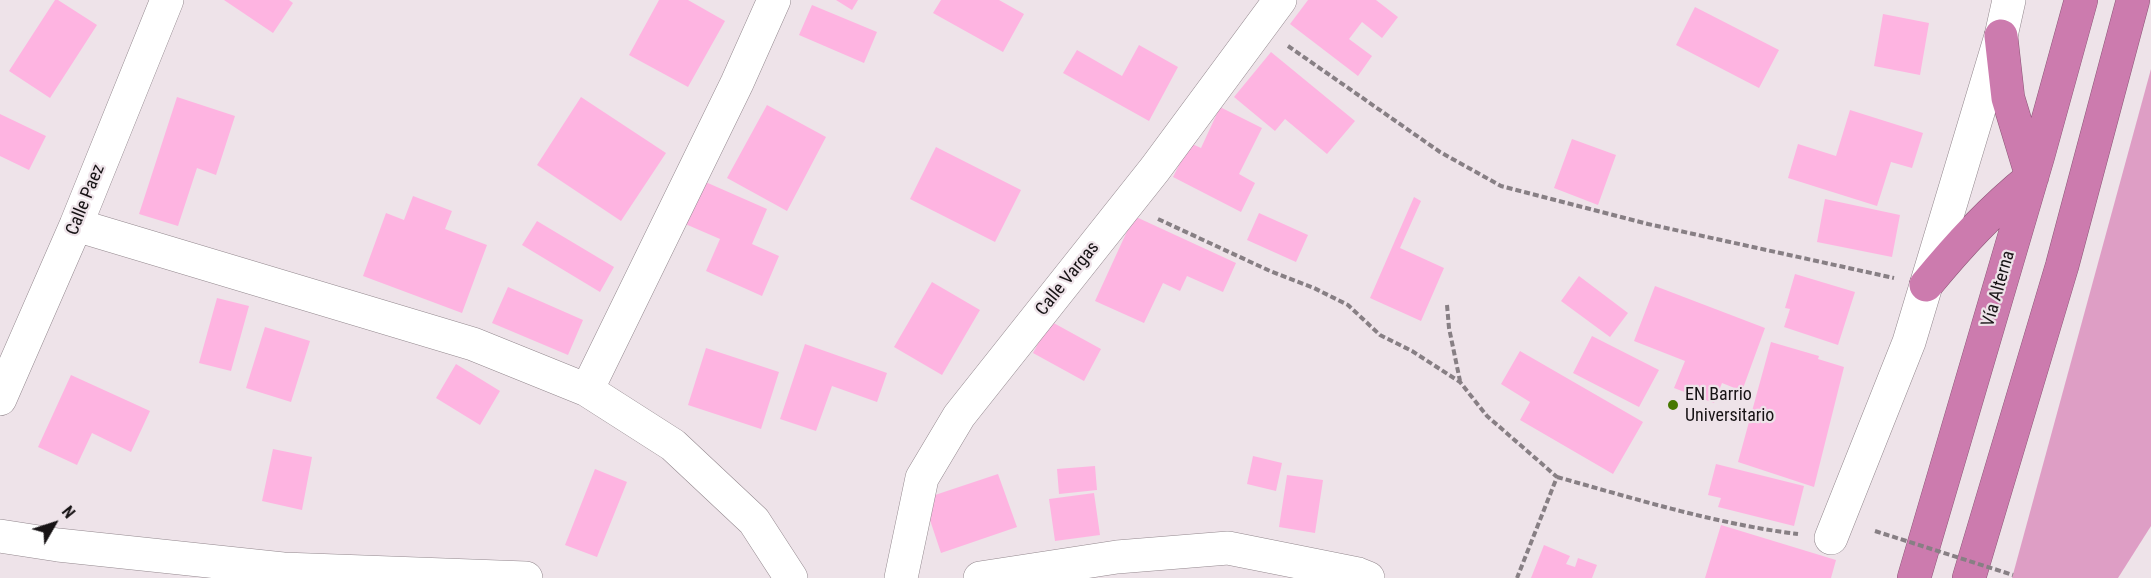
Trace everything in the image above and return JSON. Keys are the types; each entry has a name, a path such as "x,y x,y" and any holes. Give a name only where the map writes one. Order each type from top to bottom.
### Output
{"highway":[{"name":"Vía Alterna","path":"1914,578 2032,177 2081,0"},
{"path":"1969,578 2065,255 2133,0"},
{"path":"1926,285 1950,255 1999,204 2032,177 2008,98 2001,36"}],"street":[{"name":"Calle Paez","path":"0,399 76,225 167,0"},
{"path":"587,390 732,93 774,0"},
{"name":"Calle Vargas","path":"901,578 922,478 959,416 1127,205 1280,0"},
{"path":"1832,538 1909,342 2001,36 2009,0"},
{"path":"76,225 473,344 587,390 673,445 754,521 791,578"},
{"path":"0,536 58,545 283,569 526,578"},
{"path":"980,578 1117,557 1228,548 1358,574 1368,578"}],"path":[{"path":"1260,27 1440,152 1501,186 1648,224 1926,285"},
{"path":"1127,205 1348,305 1380,335 1413,351 1460,382 1487,416 1557,477 1646,502 1762,529 1832,538"},
{"path":"1447,305 1449,328 1460,382"},
{"path":"1517,578 1557,477"},
{"path":"1875,531 2013,574"}],"shaded area":[{"path":"2151,69 2151,526 2118,578 2012,578"}],"building":[{"path":"55,0 97,25 50,98 9,71"},
{"path":"224,0 289,0 293,3 273,33"},
{"path":"659,0 688,0 725,21 688,87 629,55"},
{"path":"836,0 858,0 852,10"},
{"path":"941,0 999,0 1024,14 1003,52 933,13"},
{"path":"1308,0 1376,0 1398,17 1382,38 1362,22 1349,39 1372,56 1358,76 1290,24"},
{"path":"812,5 877,32 864,63 799,35"},
{"path":"1695,7 1779,50 1759,88 1676,45"},
{"path":"1883,14 1929,23 1920,75 1874,66"},
{"path":"1139,45 1178,67 1149,121 1063,73 1077,50 1122,76"},
{"path":"1271,52 1355,121 1327,154 1285,119 1275,131 1234,97"},
{"path":"177,97 235,116 216,175 197,168 178,226 139,214"},
{"path":"581,97 666,153 621,221 537,165"},
{"path":"767,105 826,137 787,211 727,178"},
{"path":"1220,107 1262,128 1239,174 1255,183 1241,212 1173,177 1190,143 1201,148"},
{"path":"1850,110 1923,133 1912,168 1891,162 1877,206 1788,178 1798,144 1836,156"},
{"path":"0,114 46,136 29,170 0,156"},
{"path":"1572,139 1616,155 1598,205 1554,188"},
{"path":"936,147 1021,190 995,242 910,199"},
{"path":"701,180 767,209 752,244 779,256 762,296 706,271 720,239 683,223"},
{"path":"413,196 452,211 445,229 487,245 462,313 363,276 386,213 404,220"},
{"path":"1414,197 1421,201 1400,248 1444,268 1421,321 1370,298"},
{"path":"1825,199 1900,215 1892,257 1817,242"},
{"path":"1259,213 1308,235 1296,262 1247,240"},
{"path":"1134,216 1236,263 1223,292 1187,276 1180,291 1163,283 1144,323 1095,301"},
{"path":"537,221 614,267 600,292 522,245"},
{"path":"1795,274 1855,292 1838,345 1784,327 1790,309 1785,308"},
{"path":"1579,276 1628,313 1610,337 1561,301"},
{"path":"932,282 980,310 942,375 894,347"},
{"path":"1655,286 1765,328 1742,391 1722,383 1714,403 1674,388 1685,361 1634,341"},
{"path":"508,287 583,320 568,355 492,323"},
{"path":"217,298 249,306 231,371 199,363"},
{"path":"1050,321 1101,349 1084,381 1033,353"},
{"path":"265,327 310,341 291,402 246,388"},
{"path":"1592,336 1659,370 1639,407 1573,373"},
{"path":"1771,342 1819,356 1818,359 1844,367 1814,487 1738,462"},
{"path":"805,344 887,373 877,402 832,386 816,431 780,419"},
{"path":"706,348 779,372 761,429 688,405"},
{"path":"1520,351 1643,422 1613,474 1520,420 1530,402 1501,384"},
{"path":"456,364 500,391 480,425 436,398"},
{"path":"71,375 150,411 131,452 92,433 77,465 38,447"},
{"path":"273,449 312,457 302,510 262,501"},
{"path":"1253,456 1282,463 1276,491 1247,484"},
{"path":"1716,464 1804,486 1794,526 1718,507 1721,498 1708,495"},
{"path":"1095,466 1097,490 1059,494 1057,469"},
{"path":"595,469 627,482 597,557 565,545"},
{"path":"998,474 1017,527 941,553 923,499"},
{"path":"1287,475 1323,480 1315,533 1279,527"},
{"path":"1094,493 1100,535 1055,541 1049,499"},
{"path":"1721,525 1836,560 1831,578 1705,578"},
{"path":"1544,545 1570,556 1566,564 1575,567 1578,558 1597,565 1592,578 1531,578"}],"place":[{"name":"EN Barrio Universitario","path":"1673,405"}]}
